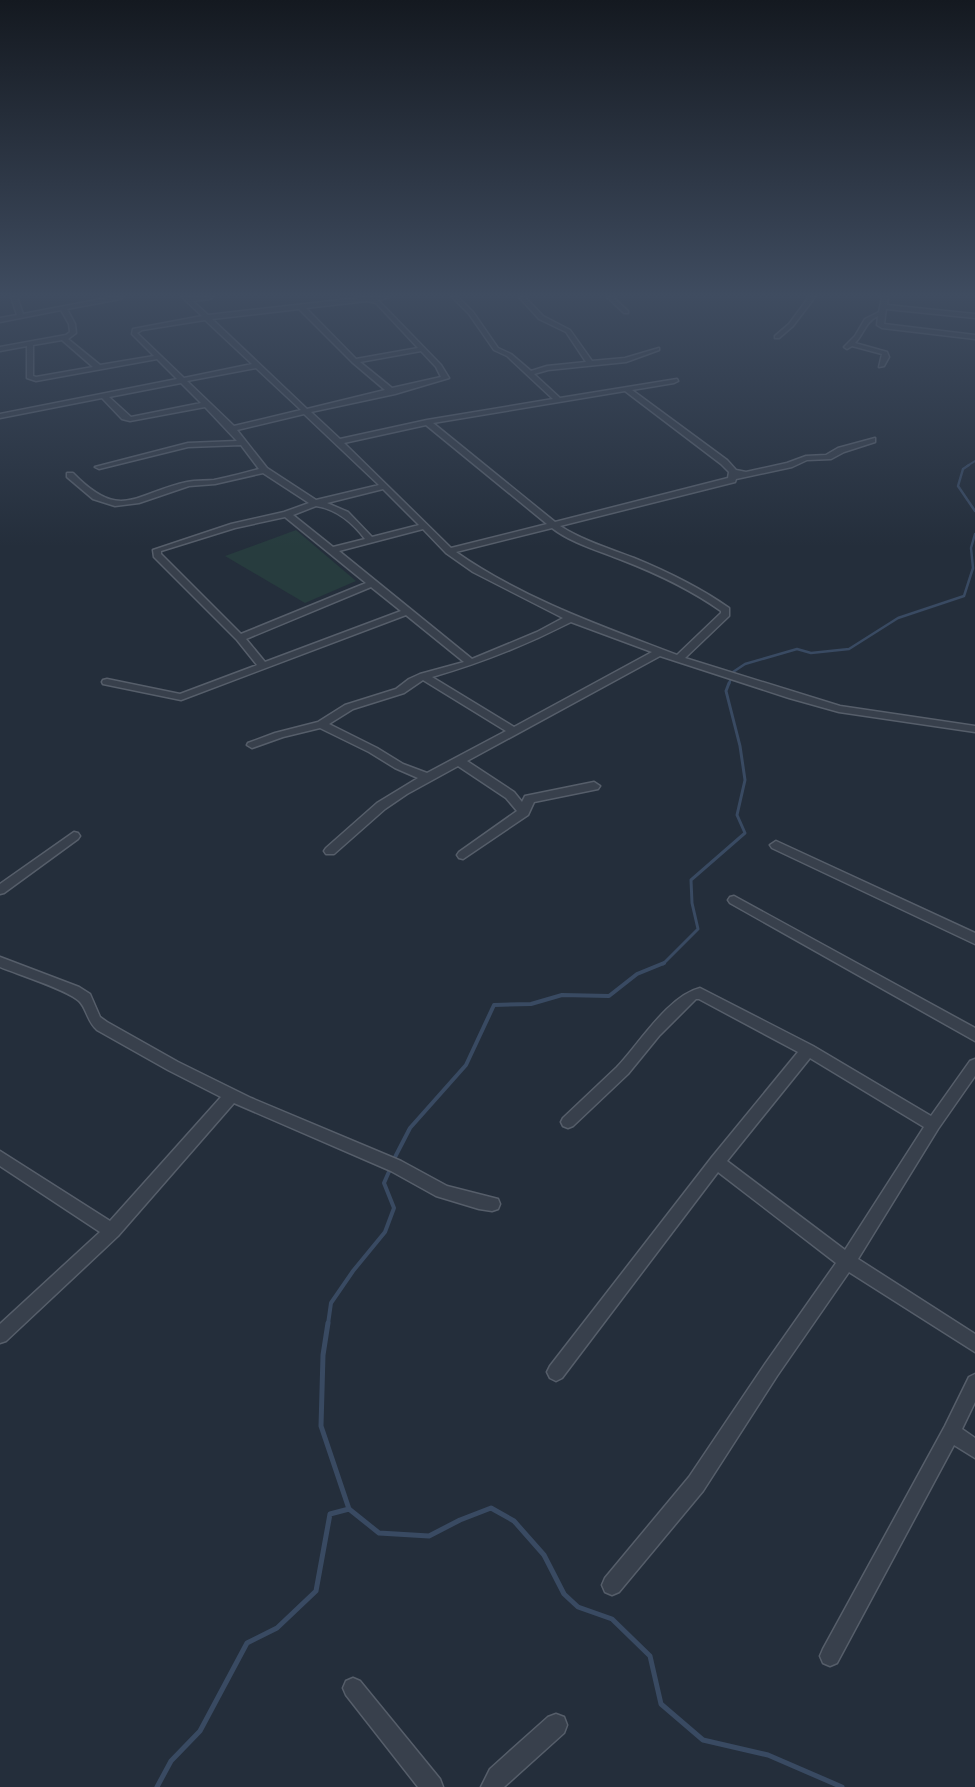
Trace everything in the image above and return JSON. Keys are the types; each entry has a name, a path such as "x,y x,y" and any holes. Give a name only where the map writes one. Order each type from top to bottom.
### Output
{"street":[{"path":"0,416 180,380"},
{"path":"182,380 232,429 264,470 315,502 345,514 370,540"},
{"path":"275,380 425,526 448,551 476,570 570,618 678,659 807,701 839,709 975,729"},
{"path":"378,380 392,392"},
{"path":"232,429 437,380"},
{"path":"538,380 558,400"},
{"path":"339,442 427,422 674,381"},
{"path":"626,389 724,462 732,476"},
{"path":"104,396 125,417 130,419 207,404"},
{"path":"427,422 555,525 578,539 699,590 726,610 726,614 678,659"},
{"path":"448,551 555,525 732,476 789,466 806,458 828,457 841,450 872,440"},
{"path":"99,467 188,445 244,443"},
{"path":"70,474 79,486 96,497 106,502 119,503 153,496 189,484 213,482 264,470"},
{"path":"263,666 240,638 156,553 157,550 234,526 287,514 315,502 384,486"},
{"path":"287,514 471,663"},
{"path":"333,550 425,526"},
{"path":"240,638 373,584"},
{"path":"107,682 181,697 407,612"},
{"path":"252,745 279,735 322,724 349,707 400,691 413,681 424,676 471,663 540,634 570,618"},
{"path":"330,851 391,799 660,652"},
{"path":"424,676 513,732"},
{"path":"322,724 340,735 373,750 399,766 428,778"},
{"path":"459,761 510,795 524,812"},
{"path":"463,855 524,812 529,799 594,786"},
{"path":"0,890 74,836"},
{"path":"776,845 975,939"},
{"path":"734,900 975,1035"},
{"path":"0,962 74,990 85,998 95,1020 102,1026 156,1058 232,1095 396,1166 417,1181 473,1202 492,1204"},
{"path":"568,1122 623,1070 654,1032 696,994 704,995 808,1050 933,1125"},
{"path":"556,1372 717,1162 808,1050"},
{"path":"612,1585 696,1484 770,1370 846,1261 933,1125 975,1065"},
{"path":"0,1335 112,1231 232,1095"},
{"path":"0,1158 112,1231"},
{"path":"717,1162 846,1261 975,1344"},
{"path":"830,1656 951,1432 975,1383"},
{"path":"951,1432 975,1449"},
{"path":"354,1688 432,1787"},
{"path":"492,1787 498,1777 556,1725"}],"green space":[{"path":"296,530 356,581 305,603 225,556"}],"waterway":[{"path":"967,466 975,461"},
{"path":"969,465 963,469 958,486 975,511"},
{"path":"733,672 745,664 797,649 811,653 849,649 898,618 964,596 973,568 971,548 975,534"},
{"path":"664,963 698,929 692,903 691,880 745,833 737,815 745,780 740,746 726,691 729,683"},
{"path":"393,1161 410,1128 466,1065 494,1005 531,1004 562,995 609,996 637,974 664,963"},
{"path":"328,1324 331,1303 353,1271 385,1232 394,1208 384,1183 391,1167"},
{"path":"328,1323 323,1355 321,1426 349,1509"},
{"path":"349,1509 379,1533 429,1536 460,1520 491,1508 514,1521 544,1555 564,1594 578,1607 612,1619 650,1656 661,1704 703,1740 768,1755 842,1787"},
{"path":"157,1787 171,1761 200,1731 247,1643 277,1628 316,1591 330,1514 349,1509"}]}
